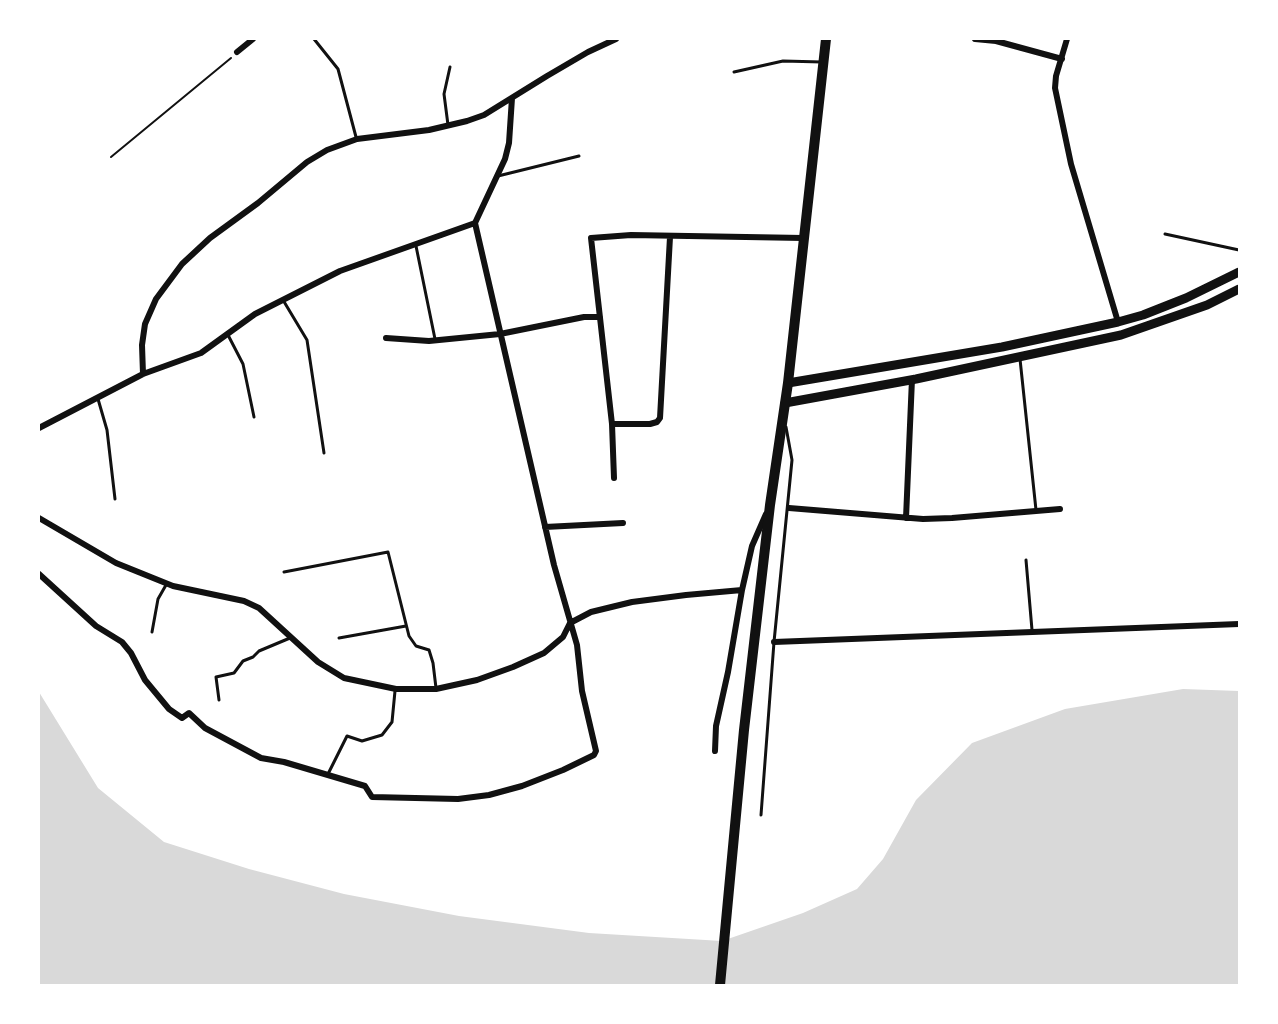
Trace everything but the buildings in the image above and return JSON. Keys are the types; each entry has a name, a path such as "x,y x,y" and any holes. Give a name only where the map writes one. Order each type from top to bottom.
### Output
{"main road":[{"path":"720,985 744,730 770,505 788,383 826,39"},
{"path":"788,383 992,349 1118,322 1186,298 1239,272"},
{"path":"785,403 995,363 1121,335 1208,305 1239,289"},
{"path":"1118,322 1121,335"},
{"path":"992,349 995,363"},
{"path":"910,363 912,379"}],"street":[{"path":"237,52 253,39"},
{"path":"143,374 142,345 145,324 156,299 182,264 210,238 258,203 307,162 327,150 357,139 448,125 484,115 588,52 616,39"},
{"path":"975,39 996,41 1062,59"},
{"path":"1067,39 1056,76 1055,88 1071,164 1118,322"},
{"path":"39,574 96,626 122,642 131,653 145,680 175,714 182,718 189,713 205,728 261,758 284,762 364,786 372,797 458,799 489,795 522,786 594,755 596,751 582,691 577,645 545,527 475,223 505,159 509,143 512,98"},
{"path":"39,428 143,374 201,353 255,314 340,271 475,223"},
{"path":"614,478 612,424 591,238 631,236 803,238"},
{"path":"612,424 650,424 657,422 660,418 670,237"},
{"path":"386,338 436,340 500,334 584,317 600,317"},
{"path":"906,518 912,379"},
{"path":"715,751 716,726 728,672 741,590 752,546 770,505"},
{"path":"789,508 906,518 952,518 1060,509"},
{"path":"39,518 116,563 167,583 244,601 259,608 318,662 344,678 396,688 436,689 477,680 544,653 563,637 570,623 591,612 632,602 741,590"},
{"path":"545,527 623,523"},
{"path":"774,642 1239,624"}],"lane":[{"path":"314,39 338,69 357,139"},
{"path":"734,72 783,61 823,62"},
{"path":"448,125 444,94 450,67"},
{"path":"497,176 579,156"},
{"path":"1165,234 1239,250"},
{"path":"416,244 436,340"},
{"path":"283,300 307,340 324,453"},
{"path":"228,335 243,364 254,417"},
{"path":"1020,357 1036,511"},
{"path":"98,397 107,430 115,499"},
{"path":"761,814 774,642 792,460 783,416"},
{"path":"284,572 388,552 409,636 416,646 429,650 434,663 436,689"},
{"path":"1026,560 1033,632"},
{"path":"152,632 158,599 167,583"},
{"path":"339,638 406,626"},
{"path":"219,700 216,677 234,673 243,662 259,651 292,638"},
{"path":"328,774 347,736 362,741 382,735 392,722 396,688"}],"path":[{"path":"111,158 237,52"}],"shaded area":[{"path":"1183,689 1239,691 1239,985 39,985 39,692 98,788 164,842 249,869 344,894 459,916 589,933 722,941 803,913 857,889 883,859 916,800 972,743 1065,709"}]}
